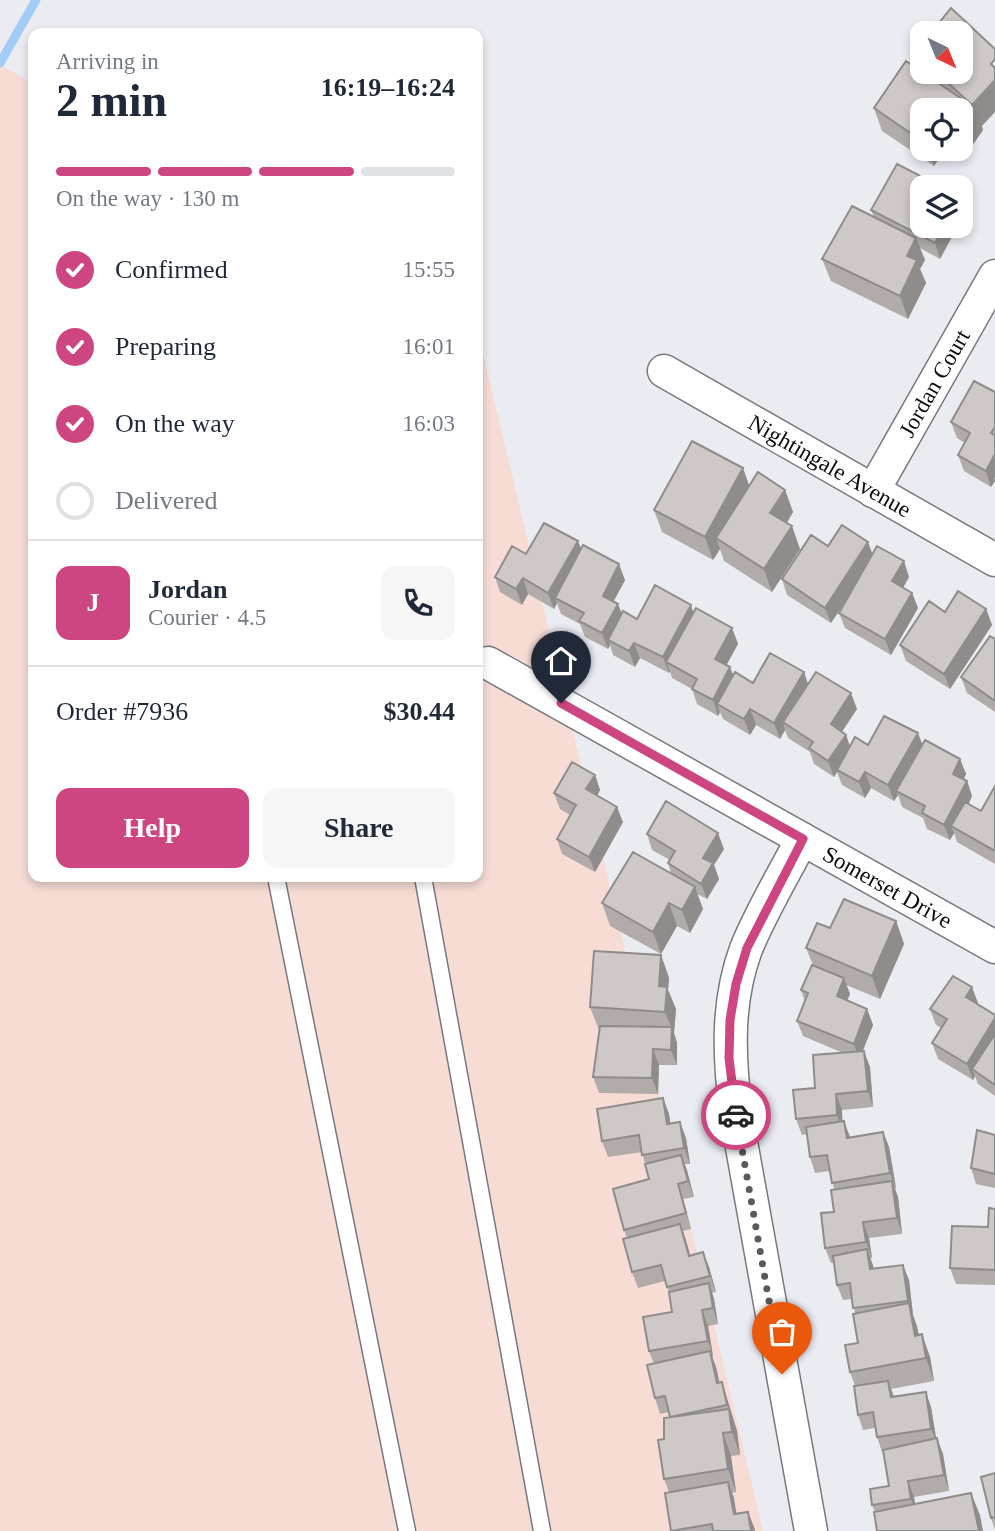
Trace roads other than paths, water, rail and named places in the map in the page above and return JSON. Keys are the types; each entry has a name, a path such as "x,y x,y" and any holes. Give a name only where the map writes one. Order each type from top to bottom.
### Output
{"street":[{"name":"Jordan Court","path":"873,491 995,276"},
{"name":"Nightingale Avenue","path":"664,371 995,559"},
{"name":"Somerset Drive","path":"488,663 995,947"},
{"path":"803,839 747,948 736,984 730,1020 729,1058 738,1127 811,1531"}],"lane":[{"path":"277,882 407,1531"},
{"path":"424,882 542,1531"}],"waterway":[{"path":"0,63 36,0"}]}
